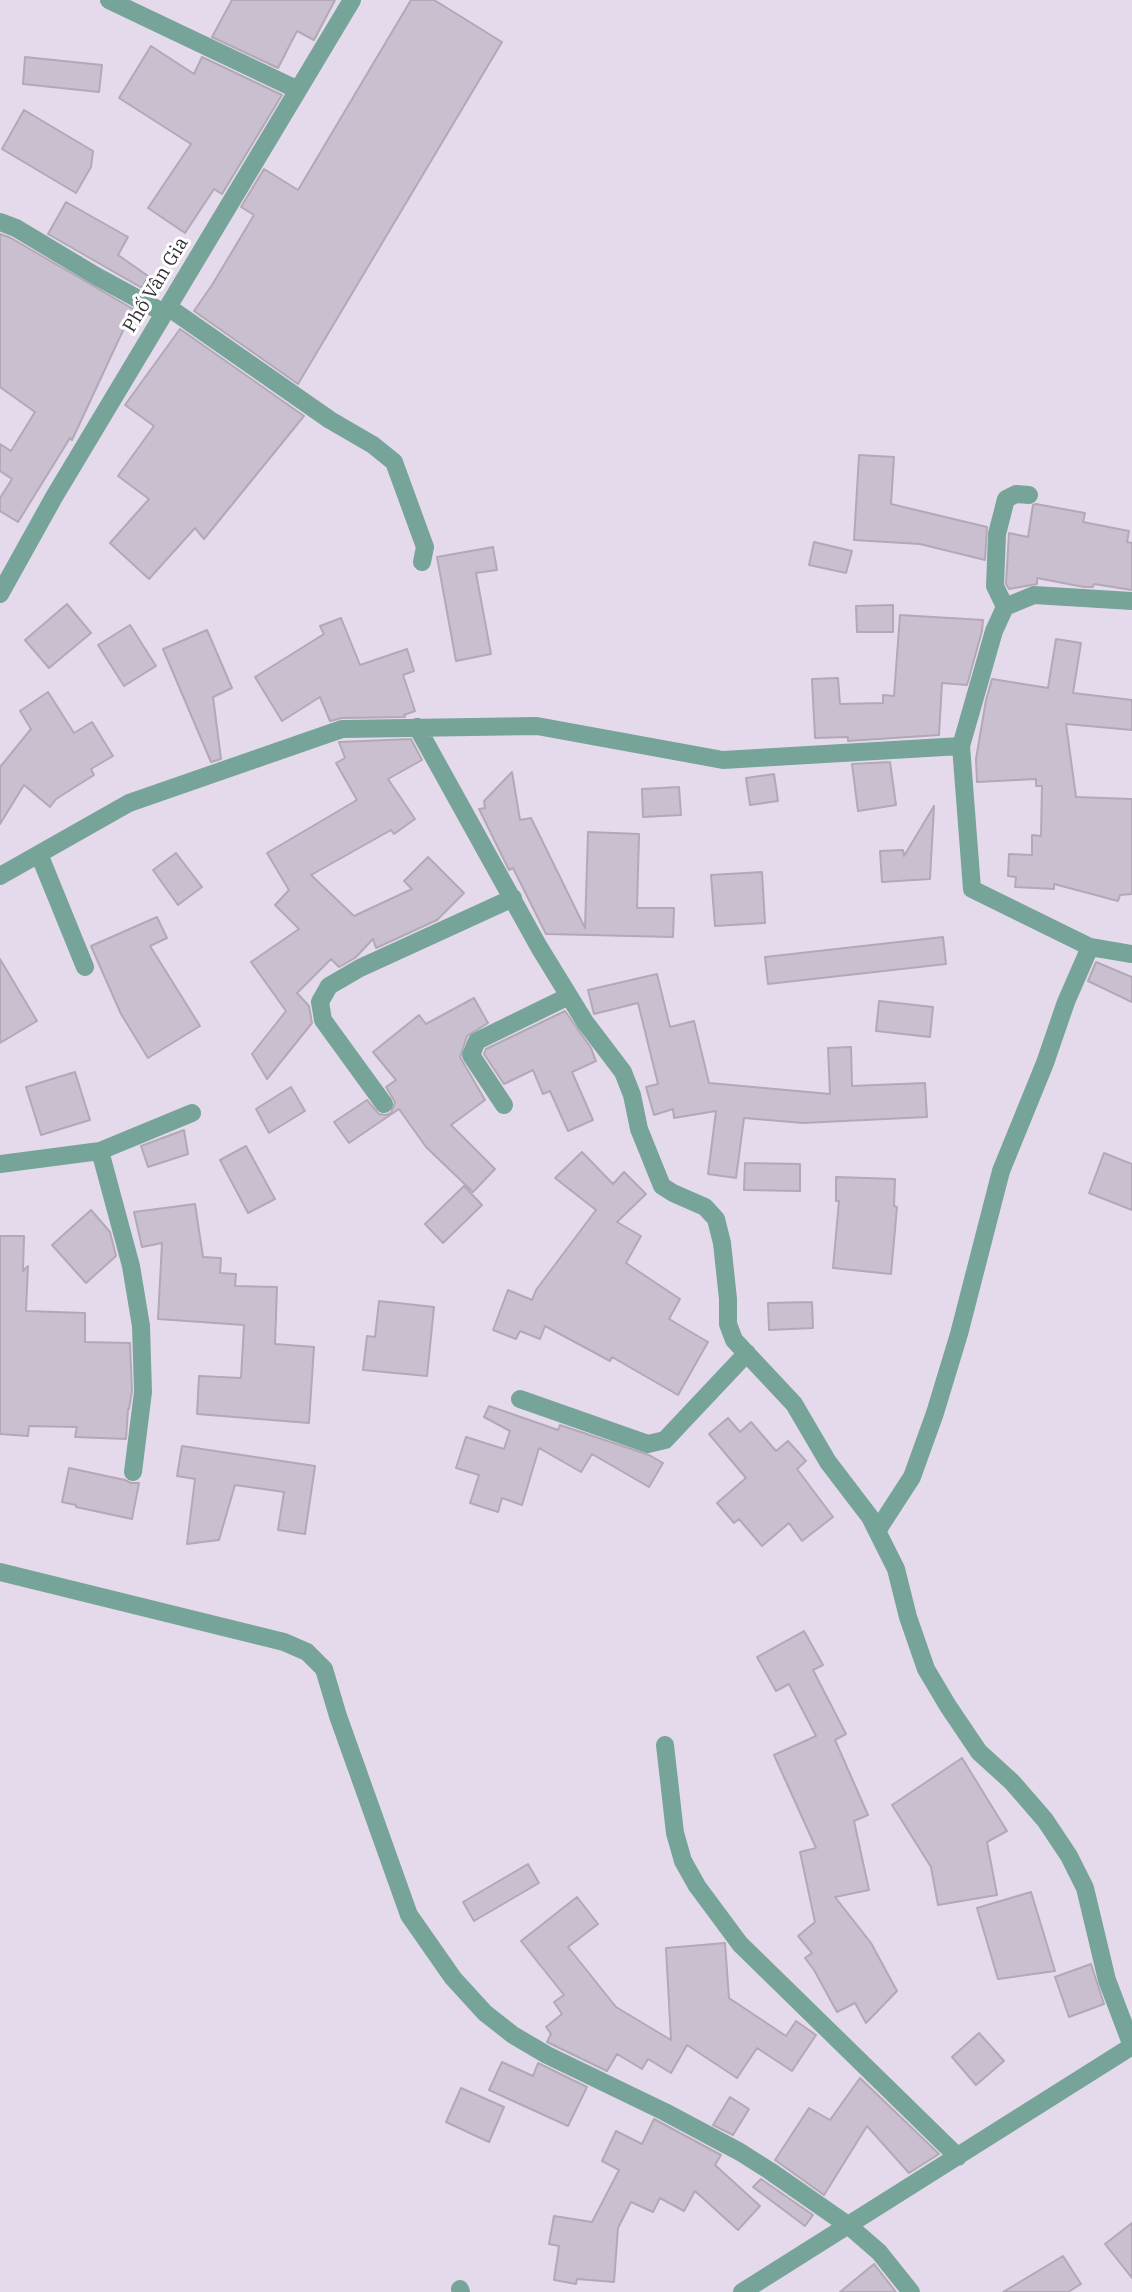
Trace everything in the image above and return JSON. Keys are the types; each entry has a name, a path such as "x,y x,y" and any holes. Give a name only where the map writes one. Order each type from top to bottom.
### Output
{"street":[{"path":"109,0 298,90"},
{"name":"Phố Vân Gia","path":"0,594 54,497 352,0"},
{"path":"0,222 96,276 166,310 330,420 373,445 394,462 425,547 422,562"},
{"path":"1005,607 995,586 997,534 1006,499 1016,494 1029,495"},
{"path":"1132,601 1034,595 1005,607 994,631 961,746 972,889 1090,947 1132,954"},
{"path":"0,876 129,803 342,729 537,726 723,760 961,746"},
{"path":"417,727 569,996 623,1072 632,1095 639,1129 662,1186 705,1207 716,1219 722,1243 728,1324 734,1339 794,1404 828,1462 870,1517 896,1569 908,1617 926,1669 948,1706 979,1752 1012,1782 1045,1820 1069,1856 1085,1888 1107,1980 1132,2046 742,2292"},
{"path":"39,854 85,967"},
{"path":"384,1104 323,1020 320,1002 329,986 360,968 513,898"},
{"path":"877,1531 912,1477 959,1334 1001,1171 1090,947"},
{"path":"504,1105 471,1055 477,1041 569,996"},
{"path":"0,1164 100,1151 192,1113"},
{"path":"100,1151 131,1266 141,1326 143,1392 133,1472"},
{"path":"520,1399 648,1444 666,1440 747,1353"},
{"path":"0,1572 284,1642 307,1652 324,1669 409,1915 453,1978 485,2012 513,2035 740,2152 849,2226 879,2252 911,2292"},
{"path":"665,1745 676,1833 683,1861 697,1886 740,1944 958,2157"}],"building":[{"path":"232,0 335,0 314,40 297,31 278,68 212,37"},
{"path":"411,0 434,0 502,42 298,384 194,311 254,215 241,207 264,169 298,190"},
{"path":"151,46 194,74 202,57 282,95 222,194 214,189 185,233 148,208 191,144 119,98"},
{"path":"25,57 102,65 99,92 23,84"},
{"path":"24,110 93,151 91,167 76,193 2,149"},
{"path":"66,202 128,237 118,255 148,276 142,288 48,234"},
{"path":"0,234 133,309 72,440 70,438 18,522 0,511 0,498 12,479 0,471 0,444 11,451 35,412 0,387"},
{"path":"180,329 304,416 204,539 195,528 149,579 110,543 149,499 118,476 154,426 125,405"},
{"path":"859,455 894,457 891,504 987,527 985,560 920,544 854,540"},
{"path":"1033,505 1085,513 1083,522 1129,531 1127,542 1132,543 1132,590 1094,584 1093,587 1084,587 1037,578 1037,584 1009,589 1006,584 1009,533 1028,537"},
{"path":"814,542 852,551 846,573 809,565"},
{"path":"493,547 497,570 476,573 491,654 456,661 437,557"},
{"path":"67,604 91,633 49,668 25,640"},
{"path":"893,605 893,632 857,632 856,606"},
{"path":"900,615 983,620 967,685 942,683 939,735 848,741 848,737 815,738 812,679 838,678 840,704 883,703 883,695 894,696"},
{"path":"341,618 360,665 407,649 414,671 403,675 415,711 404,715 405,717 342,718 330,721 320,697 282,721 255,677 324,634 320,626"},
{"path":"130,625 156,666 124,686 98,645"},
{"path":"207,630 232,688 213,697 221,759 211,762 163,649"},
{"path":"1056,639 1081,643 1073,693 1132,700 1132,730 1066,724 1076,797 1132,799 1132,894 1120,895 1118,901 1054,884 1054,889 1015,887 1016,877 1008,876 1009,854 1032,855 1032,835 1041,836 1042,786 1036,786 1036,779 977,782 976,759 992,679 1048,688"},
{"path":"48,692 74,733 92,722 113,756 91,769 94,775 56,799 50,807 24,785 0,824 0,767 31,729 20,711"},
{"path":"411,739 422,760 388,779 415,819 394,834 391,830 311,875 354,916 412,889 404,881 428,857 464,893 437,920 376,948 373,939 355,958 339,967 331,959 297,993 309,1006 312,1023 267,1079 252,1054 286,1011 251,962 299,929 275,905 289,890 267,853 357,800 336,763 345,758 339,742"},
{"path":"890,762 896,805 858,811 852,764"},
{"path":"512,772 520,820 531,818 585,928 588,832 639,834 637,908 674,908 673,937 546,934 513,868 509,870 479,809 485,808 484,801"},
{"path":"774,774 778,801 750,805 746,778"},
{"path":"679,787 681,815 643,817 642,789"},
{"path":"934,806 930,879 882,882 880,851 903,850 904,856"},
{"path":"176,853 202,887 178,905 153,870"},
{"path":"762,872 765,923 715,926 711,875"},
{"path":"157,917 167,938 150,946 200,1026 148,1058 121,1014 91,946"},
{"path":"943,937 946,964 768,984 765,957"},
{"path":"0,959 37,1021 0,1043"},
{"path":"1096,962 1132,977 1132,1002 1088,981"},
{"path":"657,974 670,1027 694,1021 709,1083 830,1094 828,1048 851,1047 852,1086 925,1083 927,1117 803,1123 744,1118 736,1178 708,1174 716,1111 674,1118 673,1109 654,1115 646,1087 658,1084 638,1003 594,1014 588,990"},
{"path":"474,998 488,1023 467,1036 460,1057 485,1100 451,1125 495,1169 473,1192 426,1147 399,1109 349,1143 334,1122 367,1100 379,1114 391,1113 395,1102 386,1087 396,1080 373,1052 419,1015 426,1024"},
{"path":"879,1001 933,1007 930,1037 876,1031"},
{"path":"565,1011 591,1048 596,1061 572,1072 593,1120 568,1131 550,1091 543,1094 533,1070 504,1084 484,1054 486,1049"},
{"path":"75,1072 90,1120 41,1135 26,1087"},
{"path":"291,1087 305,1111 269,1133 256,1109"},
{"path":"184,1130 188,1154 148,1167 141,1146"},
{"path":"246,1146 275,1199 248,1213 220,1160"},
{"path":"582,1152 613,1184 624,1172 646,1194 617,1222 641,1236 626,1263 680,1299 669,1319 708,1342 678,1395 612,1357 610,1361 545,1326 540,1339 520,1331 516,1339 493,1330 508,1290 532,1300 536,1290 596,1210 555,1178"},
{"path":"1104,1153 1132,1164 1132,1210 1089,1193"},
{"path":"745,1163 800,1164 800,1191 744,1190"},
{"path":"836,1177 895,1179 894,1206 897,1207 891,1274 833,1268 839,1201 836,1201"},
{"path":"464,1186 482,1205 443,1243 425,1224"},
{"path":"195,1204 203,1257 221,1258 220,1273 236,1274 235,1286 277,1287 275,1344 314,1347 309,1423 197,1414 199,1376 241,1378 244,1325 158,1319 162,1243 142,1247 134,1212"},
{"path":"91,1210 110,1232 116,1256 86,1283 52,1245"},
{"path":"0,1236 24,1236 23,1271 28,1266 26,1311 85,1313 85,1342 130,1343 132,1391 126,1439 75,1437 77,1427 29,1426 28,1436 0,1434"},
{"path":"379,1301 434,1307 427,1376 363,1370 367,1336 375,1337"},
{"path":"812,1302 813,1328 769,1330 768,1303"},
{"path":"489,1406 558,1430 560,1425 649,1455 663,1463 649,1487 592,1454 581,1472 539,1448 522,1505 502,1498 498,1512 470,1503 479,1475 456,1468 466,1437 504,1449 510,1431 484,1417"},
{"path":"728,1418 740,1432 751,1422 776,1451 788,1441 806,1461 797,1469 833,1517 802,1541 789,1523 762,1546 739,1519 734,1523 717,1503 746,1478 709,1434"},
{"path":"182,1446 315,1466 305,1534 278,1530 284,1492 235,1485 219,1540 187,1544 195,1479 177,1476"},
{"path":"69,1468 139,1483 132,1519 62,1502"},
{"path":"804,1631 823,1665 813,1670 846,1734 835,1740 868,1815 854,1821 869,1890 835,1897 871,1943 897,1991 866,2023 855,2003 837,2012 805,1958 812,1953 798,1936 815,1922 800,1852 816,1848 774,1755 816,1736 789,1684 776,1691 757,1657"},
{"path":"962,1758 1007,1831 987,1842 997,1895 938,1905 931,1867 892,1805"},
{"path":"528,1864 539,1883 474,1921 463,1902"},
{"path":"1031,1892 1055,1971 998,1979 977,1908"},
{"path":"577,1897 598,1924 568,1947 616,2007 671,2040 666,1948 725,1943 729,1998 786,2036 796,2021 816,2035 792,2071 757,2048 737,2078 687,2045 671,2073 648,2059 642,2069 617,2054 607,2071 547,2042 551,2034 546,2027 562,2014 554,2002 564,1995 521,1941"},
{"path":"1091,1964 1104,2004 1069,2017 1055,1977"},
{"path":"979,2033 1004,2061 976,2085 952,2057"},
{"path":"502,2062 533,2076 538,2063 587,2087 568,2126 489,2090"},
{"path":"860,2078 939,2154 909,2173 867,2126 824,2195 775,2160 809,2108 830,2120"},
{"path":"461,2088 504,2107 489,2142 446,2122"},
{"path":"730,2097 749,2109 733,2135 713,2125"},
{"path":"654,2119 721,2155 715,2165 760,2206 738,2230 695,2191 684,2211 660,2198 653,2212 631,2202 618,2228 614,2282 577,2279 576,2284 554,2280 559,2246 549,2244 554,2216 592,2222 619,2170 602,2161 616,2131 642,2144"},
{"path":"761,2179 813,2215 805,2226 753,2187"},
{"path":"1132,2223 1132,2278 1105,2244"},
{"path":"1063,2256 1081,2284 1068,2292 1003,2292"},
{"path":"874,2264 896,2292 840,2292"}]}
